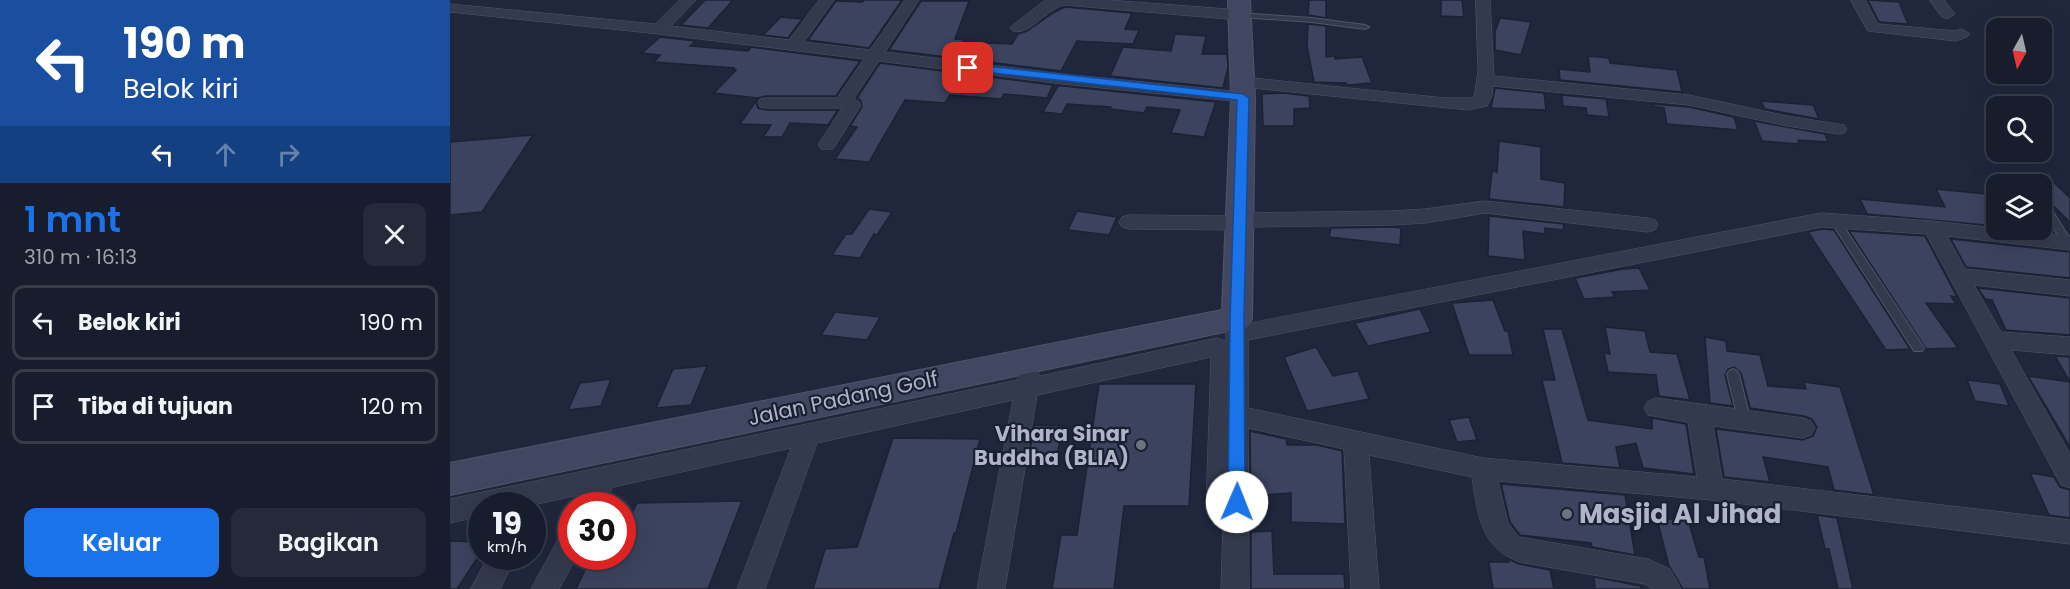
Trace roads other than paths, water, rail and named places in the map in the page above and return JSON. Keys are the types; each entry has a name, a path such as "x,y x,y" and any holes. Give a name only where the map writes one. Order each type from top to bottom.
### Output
{"street":[{"path":"659,29 689,0"},
{"path":"793,46 827,0"},
{"path":"844,101 912,0"},
{"path":"450,8 659,29 874,56 1243,90 1467,105 1484,100 1486,80 1483,0"},
{"path":"1858,0 1870,25 1874,28 1956,36 1962,34"},
{"path":"1937,0 1947,14"},
{"path":"1018,27 1051,3 1065,1 1239,7 1243,90 1237,327 1235,589"},
{"path":"1486,80 1689,100 1787,121 1838,129"},
{"path":"766,104 836,104 844,101 852,103 827,146"},
{"path":"1129,222 1391,218 1425,216 1485,207 1648,225"},
{"path":"1237,327 1807,221 1835,220 1932,228 2069,243"},
{"path":"1932,228 2070,477"},
{"path":"1959,276 2070,288"},
{"name":"Jalan Padang Golf","path":"450,479 745,418 1029,374 1237,327"},
{"path":"1994,340 2070,346"},
{"path":"546,496 604,479 808,435 1029,374 1216,347 1221,348 1219,510"},
{"path":"991,589 1029,374"},
{"path":"1656,408 1803,428"},
{"path":"1699,414 1711,489"},
{"path":"1238,416 1483,469 1711,489 2070,532"},
{"path":"738,450 745,418"},
{"path":"751,589 808,435"},
{"path":"1356,440 1365,589"},
{"path":"1483,469 1499,537 1513,549 1648,572 1660,578 1668,589"},
{"path":"597,492 604,479"},
{"path":"450,511 468,509"},
{"path":"545,589 558,565"},
{"path":"485,589 496,570"}],"lane":[{"path":"1239,7 1365,27"},
{"path":"2052,217 2069,243"},
{"path":"1835,220 1918,348"},
{"path":"1733,374 1744,419"}],"place":[{"name":"Vihara Sinar Buddha (BLIA)","path":"1141,445"},
{"name":"Masjid Al Jihad","path":"1567,514"}]}
